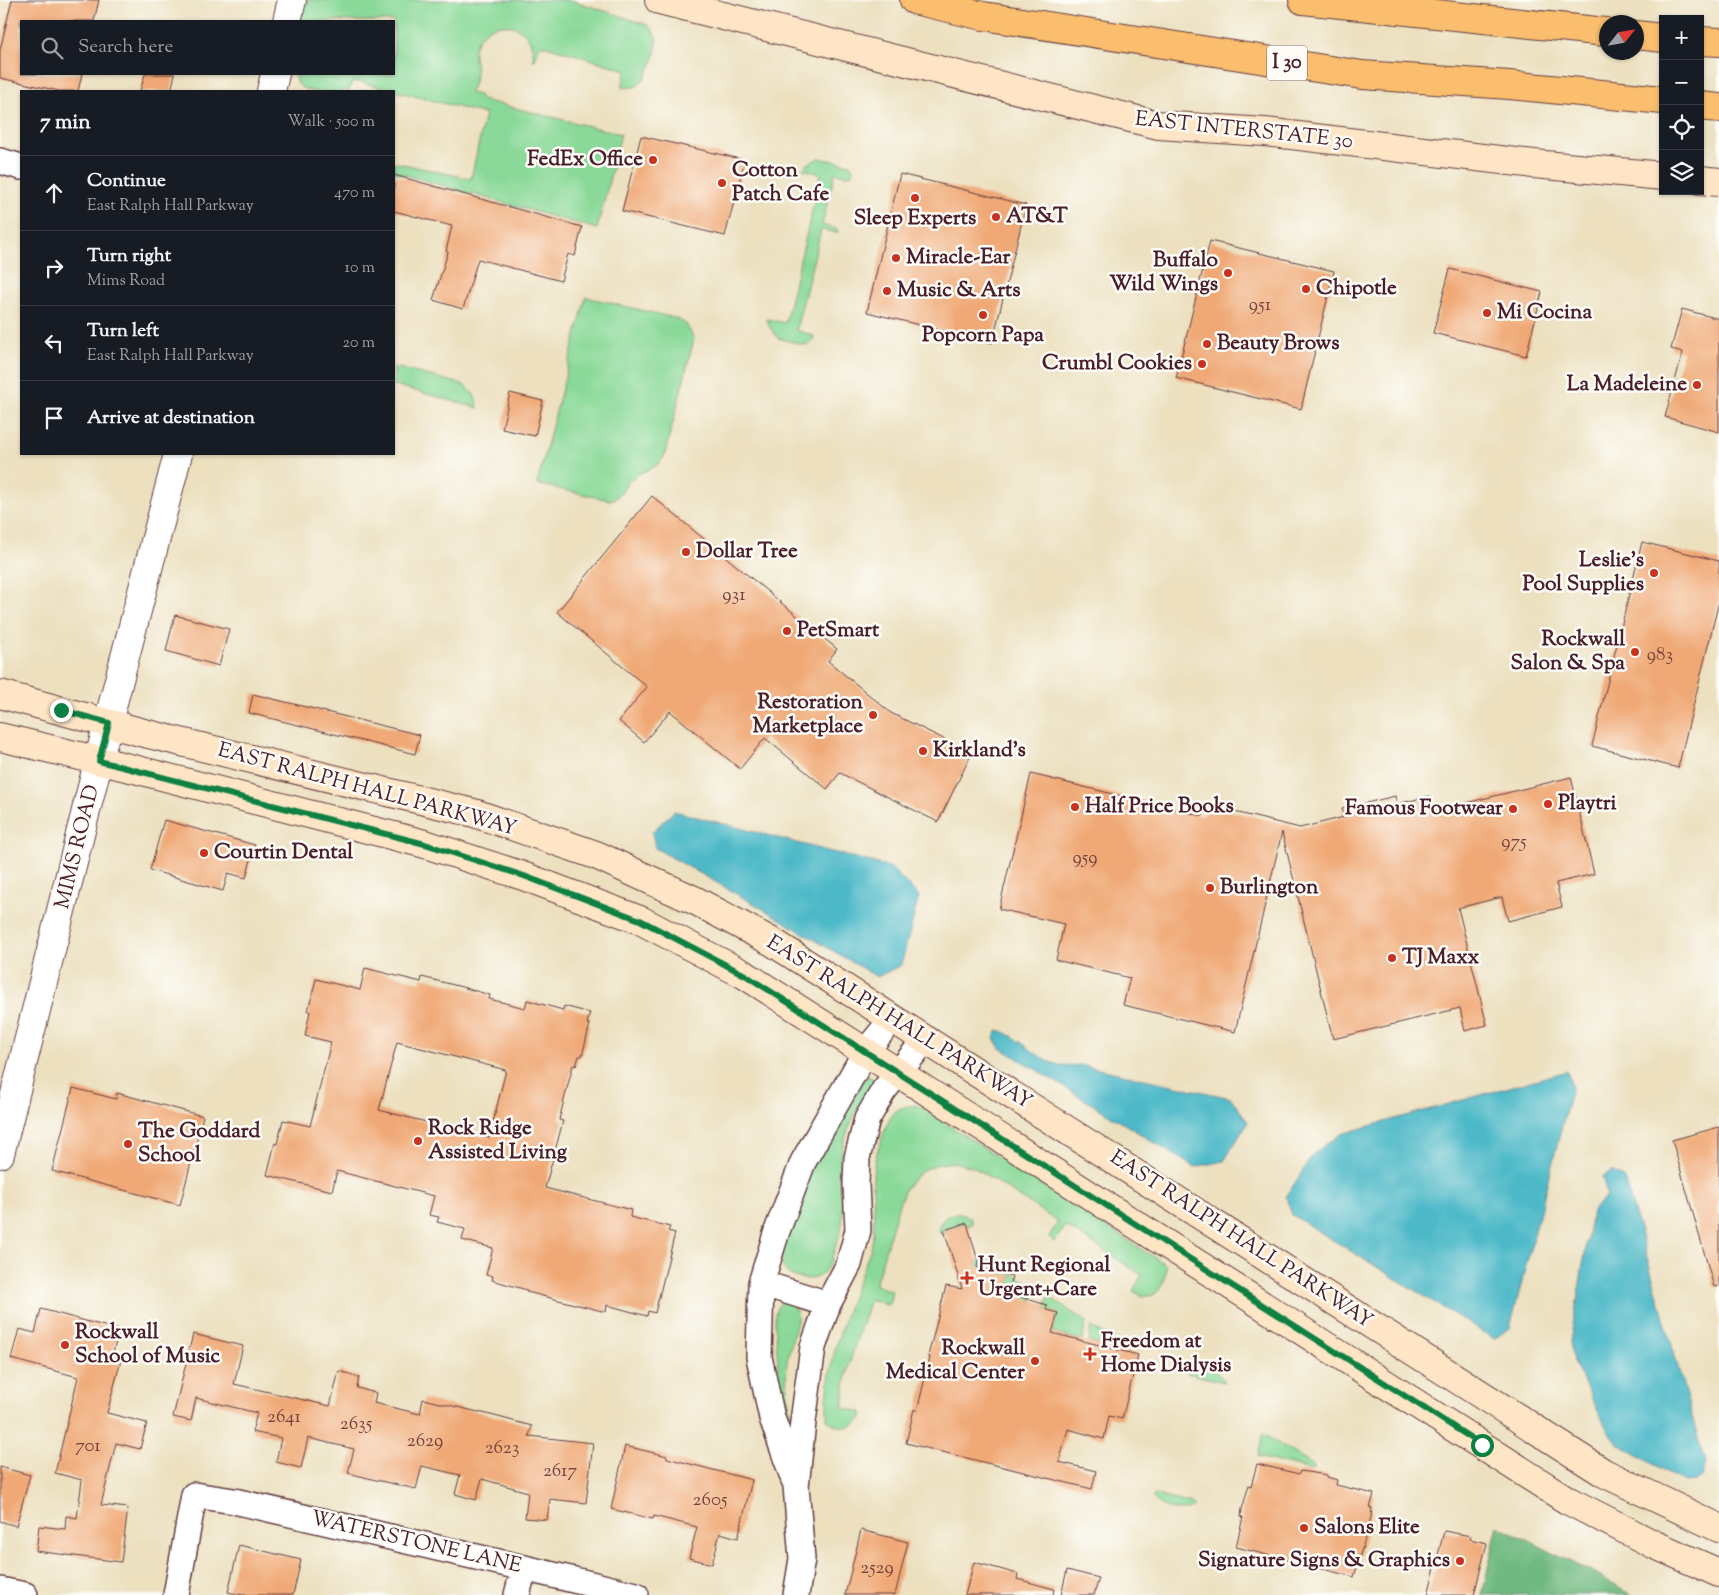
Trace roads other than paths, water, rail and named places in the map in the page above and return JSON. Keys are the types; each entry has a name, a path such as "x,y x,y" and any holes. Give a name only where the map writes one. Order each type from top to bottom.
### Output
{"highway":[{"name":"I 30","path":"914,0 983,16 1362,75 1510,85 1659,100"},
{"path":"1303,0 1599,31"},
{"path":"1644,37 1659,38"},
{"path":"1704,41 1719,42"},
{"path":"1704,104 1719,104"},
{"path":"1704,105 1719,108"}],"main road":[{"name":"EAST INTERSTATE 30","path":"659,0 1158,125 1265,132 1534,164 1659,176"},
{"path":"1704,180 1719,182"},
{"name":"EAST RALPH HALL PARKWAY","path":"0,694 153,735 474,813 596,855 696,901 774,943 1604,1473 1719,1528"},
{"name":"EAST RALPH HALL PARKWAY","path":"0,737 425,844 524,876 631,916 745,975 1567,1500 1653,1544 1718,1570"}],"street":[{"path":"287,20 292,0"},
{"path":"271,90 275,75"},
{"path":"0,161 20,167"},
{"name":"MIMS ROAD","path":"0,1154 178,455"},
{"path":"796,1486 772,1418 760,1357 761,1283 777,1232 803,1162 866,1051 893,1018"},
{"path":"796,1595 802,1559 796,1486 802,1422 813,1347 828,1304 849,1264 858,1230 857,1158 867,1119 884,1090 926,1039"},
{"path":"761,1283 828,1304"},
{"name":"WATERSTONE LANE","path":"176,1595 194,1495 234,1502 636,1595"},
{"path":"517,1595 524,1568"},
{"path":"0,1590 25,1595"}],"water":[{"path":"674,811 890,867 919,896 901,965 877,977 751,902 655,848 652,832"},
{"path":"998,1030 1006,1033 1052,1063 1081,1065 1231,1098 1248,1122 1224,1161 1194,1167 999,1047 994,1038"},
{"path":"1567,1071 1572,1087 1510,1328 1494,1339 1292,1215 1286,1197 1314,1153 1341,1134"},
{"path":"1612,1171 1625,1179 1705,1463 1702,1477 1695,1482 1685,1483 1619,1444 1609,1433 1573,1361 1570,1342 1592,1211 1607,1195 1602,1176"}],"place":[{"name":"FedEx Office","path":"653,160"},
{"name":"Cotton Patch Cafe","path":"722,183"},
{"name":"Sleep Experts","path":"915,198"},
{"name":"AT&T","path":"996,217"},
{"name":"Miracle-Ear","path":"896,258"},
{"name":"Buffalo Wild Wings","path":"1228,273"},
{"name":"Chipotle","path":"1306,289"},
{"name":"Music & Arts","path":"887,291"},
{"name":"Mi Cocina","path":"1487,313"},
{"name":"Popcorn Papa","path":"983,315"},
{"name":"Beauty Brows","path":"1207,344"},
{"name":"Crumbl Cookies","path":"1202,364"},
{"name":"La Madeleine","path":"1697,385"},
{"name":"Dollar Tree","path":"686,552"},
{"name":"Leslie's Pool Supplies","path":"1654,573"},
{"name":"PetSmart","path":"787,631"},
{"name":"Rockwall Salon & Spa","path":"1635,652"},
{"name":"Restoration Marketplace","path":"873,715"},
{"name":"Kirkland's","path":"923,751"},
{"name":"Playtri","path":"1548,804"},
{"name":"Half Price Books","path":"1075,807"},
{"name":"Famous Footwear","path":"1513,809"},
{"name":"Courtin Dental","path":"204,853"},
{"name":"Burlington","path":"1210,888"},
{"name":"TJ Maxx","path":"1392,958"},
{"name":"Rock Ridge Assisted Living","path":"418,1141"},
{"name":"The Goddard School","path":"128,1144"},
{"name":"Hunt Regional Urgent+Care","path":"967,1278"},
{"name":"Rockwall School of Music","path":"65,1345"},
{"name":"Freedom at Home Dialysis","path":"1090,1354"},
{"name":"Rockwall Medical Center","path":"1035,1361"},
{"name":"Salons Elite","path":"1304,1528"},
{"name":"Signature Signs & Graphics","path":"1460,1561"}]}
